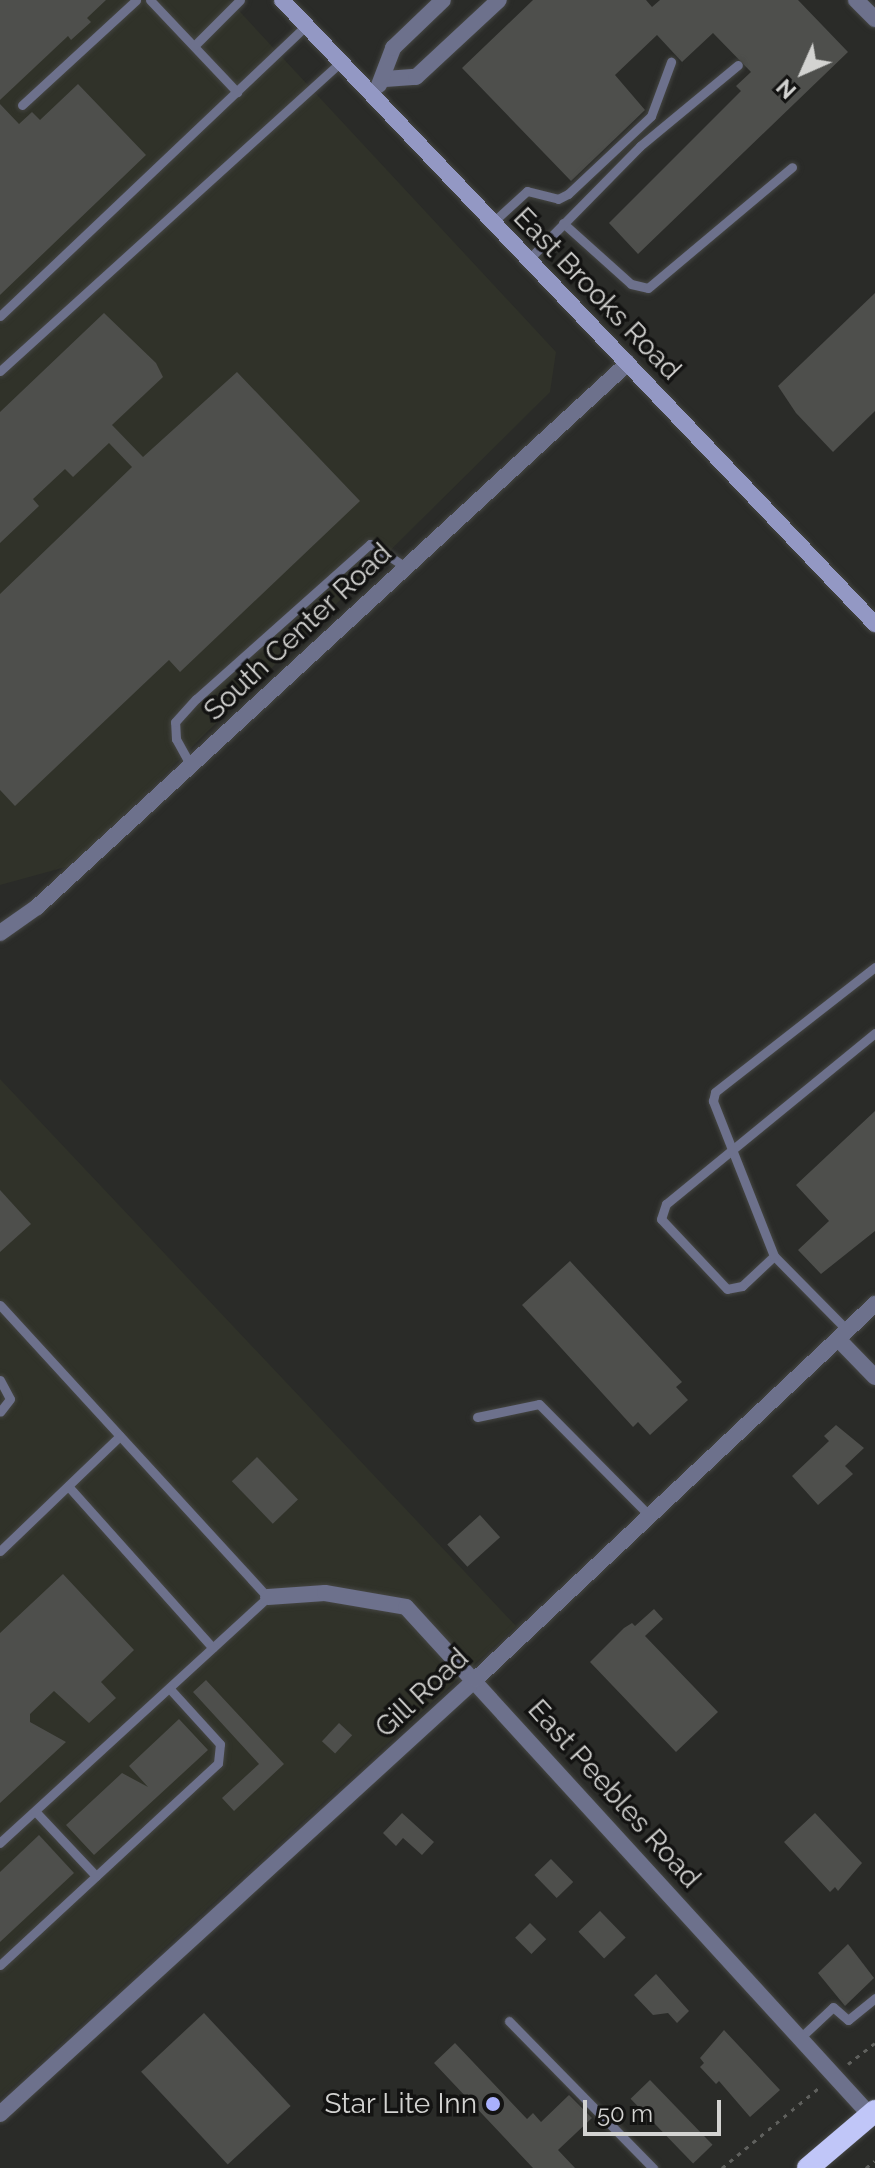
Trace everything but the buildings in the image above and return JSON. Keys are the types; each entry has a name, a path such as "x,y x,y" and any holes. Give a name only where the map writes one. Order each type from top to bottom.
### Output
{"highway":[{"path":"808,2168 873,2116"}],"main road":[{"name":"East Brooks Road","path":"282,0 874,621"}],"street":[{"path":"371,93 385,79 393,48 443,0"},
{"path":"385,79 416,77 499,0"},
{"path":"856,0 875,19"},
{"name":"South Center Road","path":"0,933 37,907 628,363"},
{"name":"Gill Road","path":"0,2114 476,1679 875,1304"},
{"path":"843,1334 875,1377"},
{"name":"East Peebles Road","path":"268,1597 325,1593 406,1607 476,1679 873,2116"}],"lane":[{"path":"22,105 136,0"},
{"path":"150,0 237,92"},
{"path":"194,46 240,0"},
{"path":"0,316 306,26"},
{"path":"0,371 341,62"},
{"path":"558,199 651,116 671,62"},
{"path":"529,259 640,146 738,65"},
{"path":"563,223 631,284 648,288 792,167"},
{"path":"493,222 527,191 558,199 573,213"},
{"path":"191,766 176,739 175,722 196,699 370,544 406,567"},
{"path":"843,1334 774,1256 713,1101 715,1092 875,967"},
{"path":"774,1256 742,1286 727,1289 661,1219 666,1204 875,1033"},
{"path":"0,1305 268,1597 0,1843"},
{"path":"0,1380 10,1399 0,1412"},
{"path":"477,1417 539,1404 650,1516"},
{"path":"0,1551 120,1436"},
{"path":"68,1486 213,1648"},
{"path":"0,1965 218,1763 220,1744 170,1689"},
{"path":"35,1811 96,1876"},
{"path":"800,2038 833,2007 848,2020 875,1998"},
{"path":"509,2021 653,2168"}],"path":[{"path":"722,2168 875,2043"},
{"path":"866,2168 874,2161"}],"shaded area":[{"path":"0,0 229,0 556,352 550,392 73,865 0,885"},
{"path":"0,1079 516,1626 0,2098"}],"place":[{"name":"Star Lite Inn","path":"493,2104"}]}
